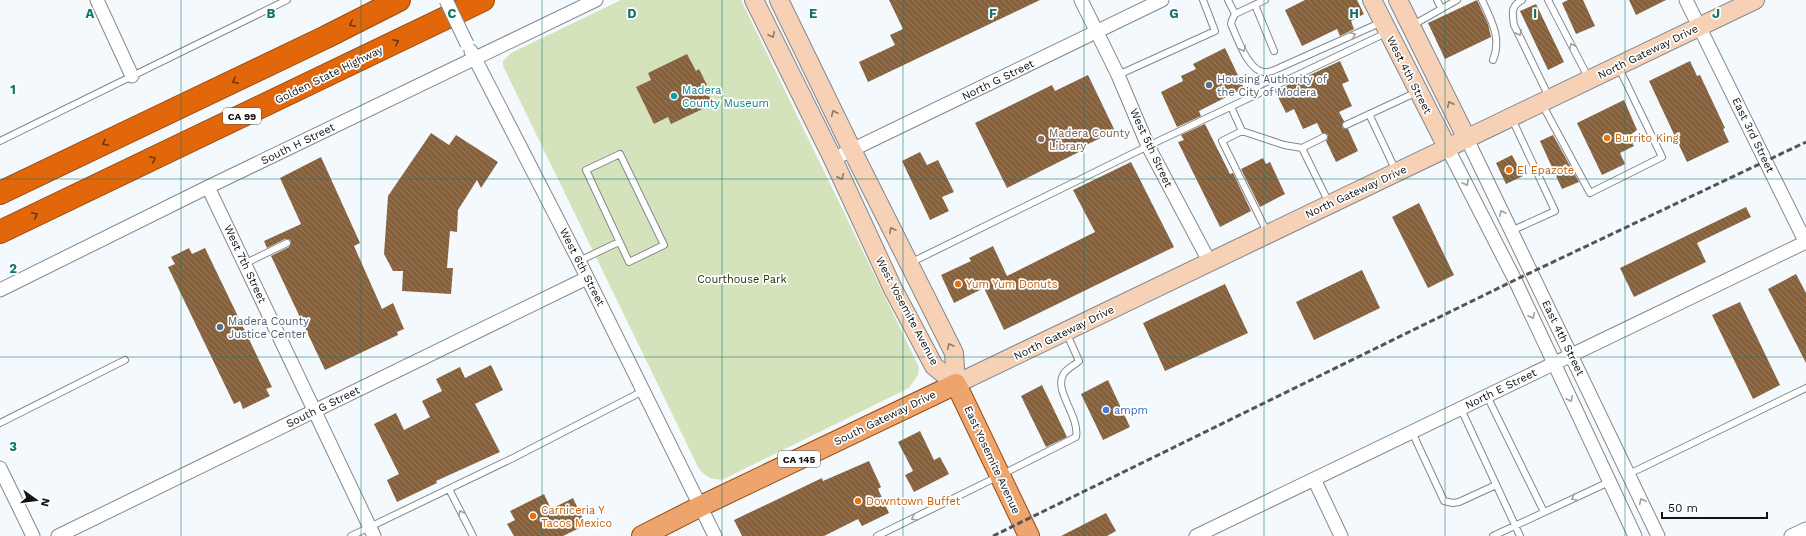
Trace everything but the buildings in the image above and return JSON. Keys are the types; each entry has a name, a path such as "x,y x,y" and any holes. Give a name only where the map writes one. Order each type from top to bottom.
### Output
{"highway":[{"path":"0,193 326,37 399,0"},
{"name":"Golden State Highway","path":"0,232 484,0"}],"main road":[{"name":"West Yosemite Avenue","path":"754,0 833,159 893,289 934,366 956,384"},
{"name":"West Yosemite Avenue","path":"779,0 852,150 954,353 956,384"},
{"name":"West 4th Street","path":"1372,0 1448,148"},
{"name":"West 4th Street","path":"1398,0 1467,139"},
{"name":"North Gateway Drive","path":"956,384 1066,332 1209,261 1397,173 1755,0"},
{"name":"East Yosemite Avenue","path":"956,384 1028,536"},
{"name":"South Gateway Drive","path":"642,536 701,506 956,384"}],"street":[{"path":"97,0 132,76"},
{"name":"West 6th Street","path":"446,0 474,58 579,262 715,536"},
{"name":"South H Street","path":"0,290 208,187 596,0"},
{"name":"West 5th Street","path":"1081,0 1118,75 1148,146 1209,261"},
{"name":"North G Street","path":"833,159 1162,0"},
{"name":"East 3rd Street","path":"1686,0 1806,242"},
{"name":"East 4th Street","path":"1467,139 1658,536"},
{"name":"East 4th Street","path":"1448,148 1515,280 1635,536"},
{"name":"West 7th Street","path":"208,187 372,531"},
{"name":"North E Street","path":"1196,536 1806,242"},
{"name":"South G Street","path":"58,536 587,278"},
{"path":"0,468 33,536"},
{"path":"1314,479 1341,536"},
{"path":"1791,536 1806,529"}],"lane":[{"path":"0,141 287,0"},
{"path":"1118,75 1215,31 1202,0"},
{"path":"1228,0 1235,14"},
{"path":"1265,0 1235,14 1231,24 1251,65 1262,72 1270,72 1385,27"},
{"path":"1437,0 1441,8"},
{"path":"1411,26 1457,0"},
{"path":"1482,0 1494,27 1498,49 1493,60"},
{"path":"1522,0 1515,4 1512,12 1514,24 1546,101 1590,193 1662,157 1618,67"},
{"path":"1548,0 1590,80"},
{"path":"1254,5 1274,51"},
{"path":"909,264 1148,146 1231,108 1385,27"},
{"path":"1346,125 1418,91"},
{"path":"1231,108 1242,131"},
{"path":"1369,114 1397,173"},
{"path":"1511,118 1555,211 1511,231"},
{"path":"1267,234 1222,141 1242,131 1284,145 1302,148 1324,137"},
{"path":"1302,148 1330,204"},
{"path":"620,154 664,245 629,262 619,242 586,170 620,154"},
{"path":"244,264 287,242"},
{"path":"579,262 619,242"},
{"path":"877,536 1076,437 1076,425 1060,383 1063,374 1079,361 1066,332"},
{"path":"0,423 125,360"},
{"path":"1629,474 1806,388"},
{"path":"351,536 372,531 449,489 643,391"},
{"path":"1487,396 1544,512"},
{"path":"1461,408 1520,536"},
{"path":"1412,432 1444,501 1459,502 1496,485"},
{"path":"1493,536 1609,482"},
{"path":"449,489 473,536"}],"green space":[{"name":"Courthouse Park","path":"621,0 741,0 919,367 918,375 909,388 724,479 710,478 699,469 503,66 503,61 511,53"}],"railway":[{"path":"993,536 1515,280 1806,142"}],"place":[{"name":"Housing Authority of the City of Modera","path":"1209,85"},
{"name":"Madera County Museum","path":"674,96"},
{"name":"Burrito King","path":"1607,138"},
{"name":"Madera County Library","path":"1041,139"},
{"name":"El Epazote","path":"1509,170"},
{"name":"Yum Yum Donuts","path":"958,284"},
{"name":"Madera County Justice Center","path":"220,327"},
{"name":"ampm","path":"1106,410"},
{"name":"Downtown Buffet","path":"858,501"},
{"name":"Carniceria Y Tacos Mexico","path":"533,516"}]}
